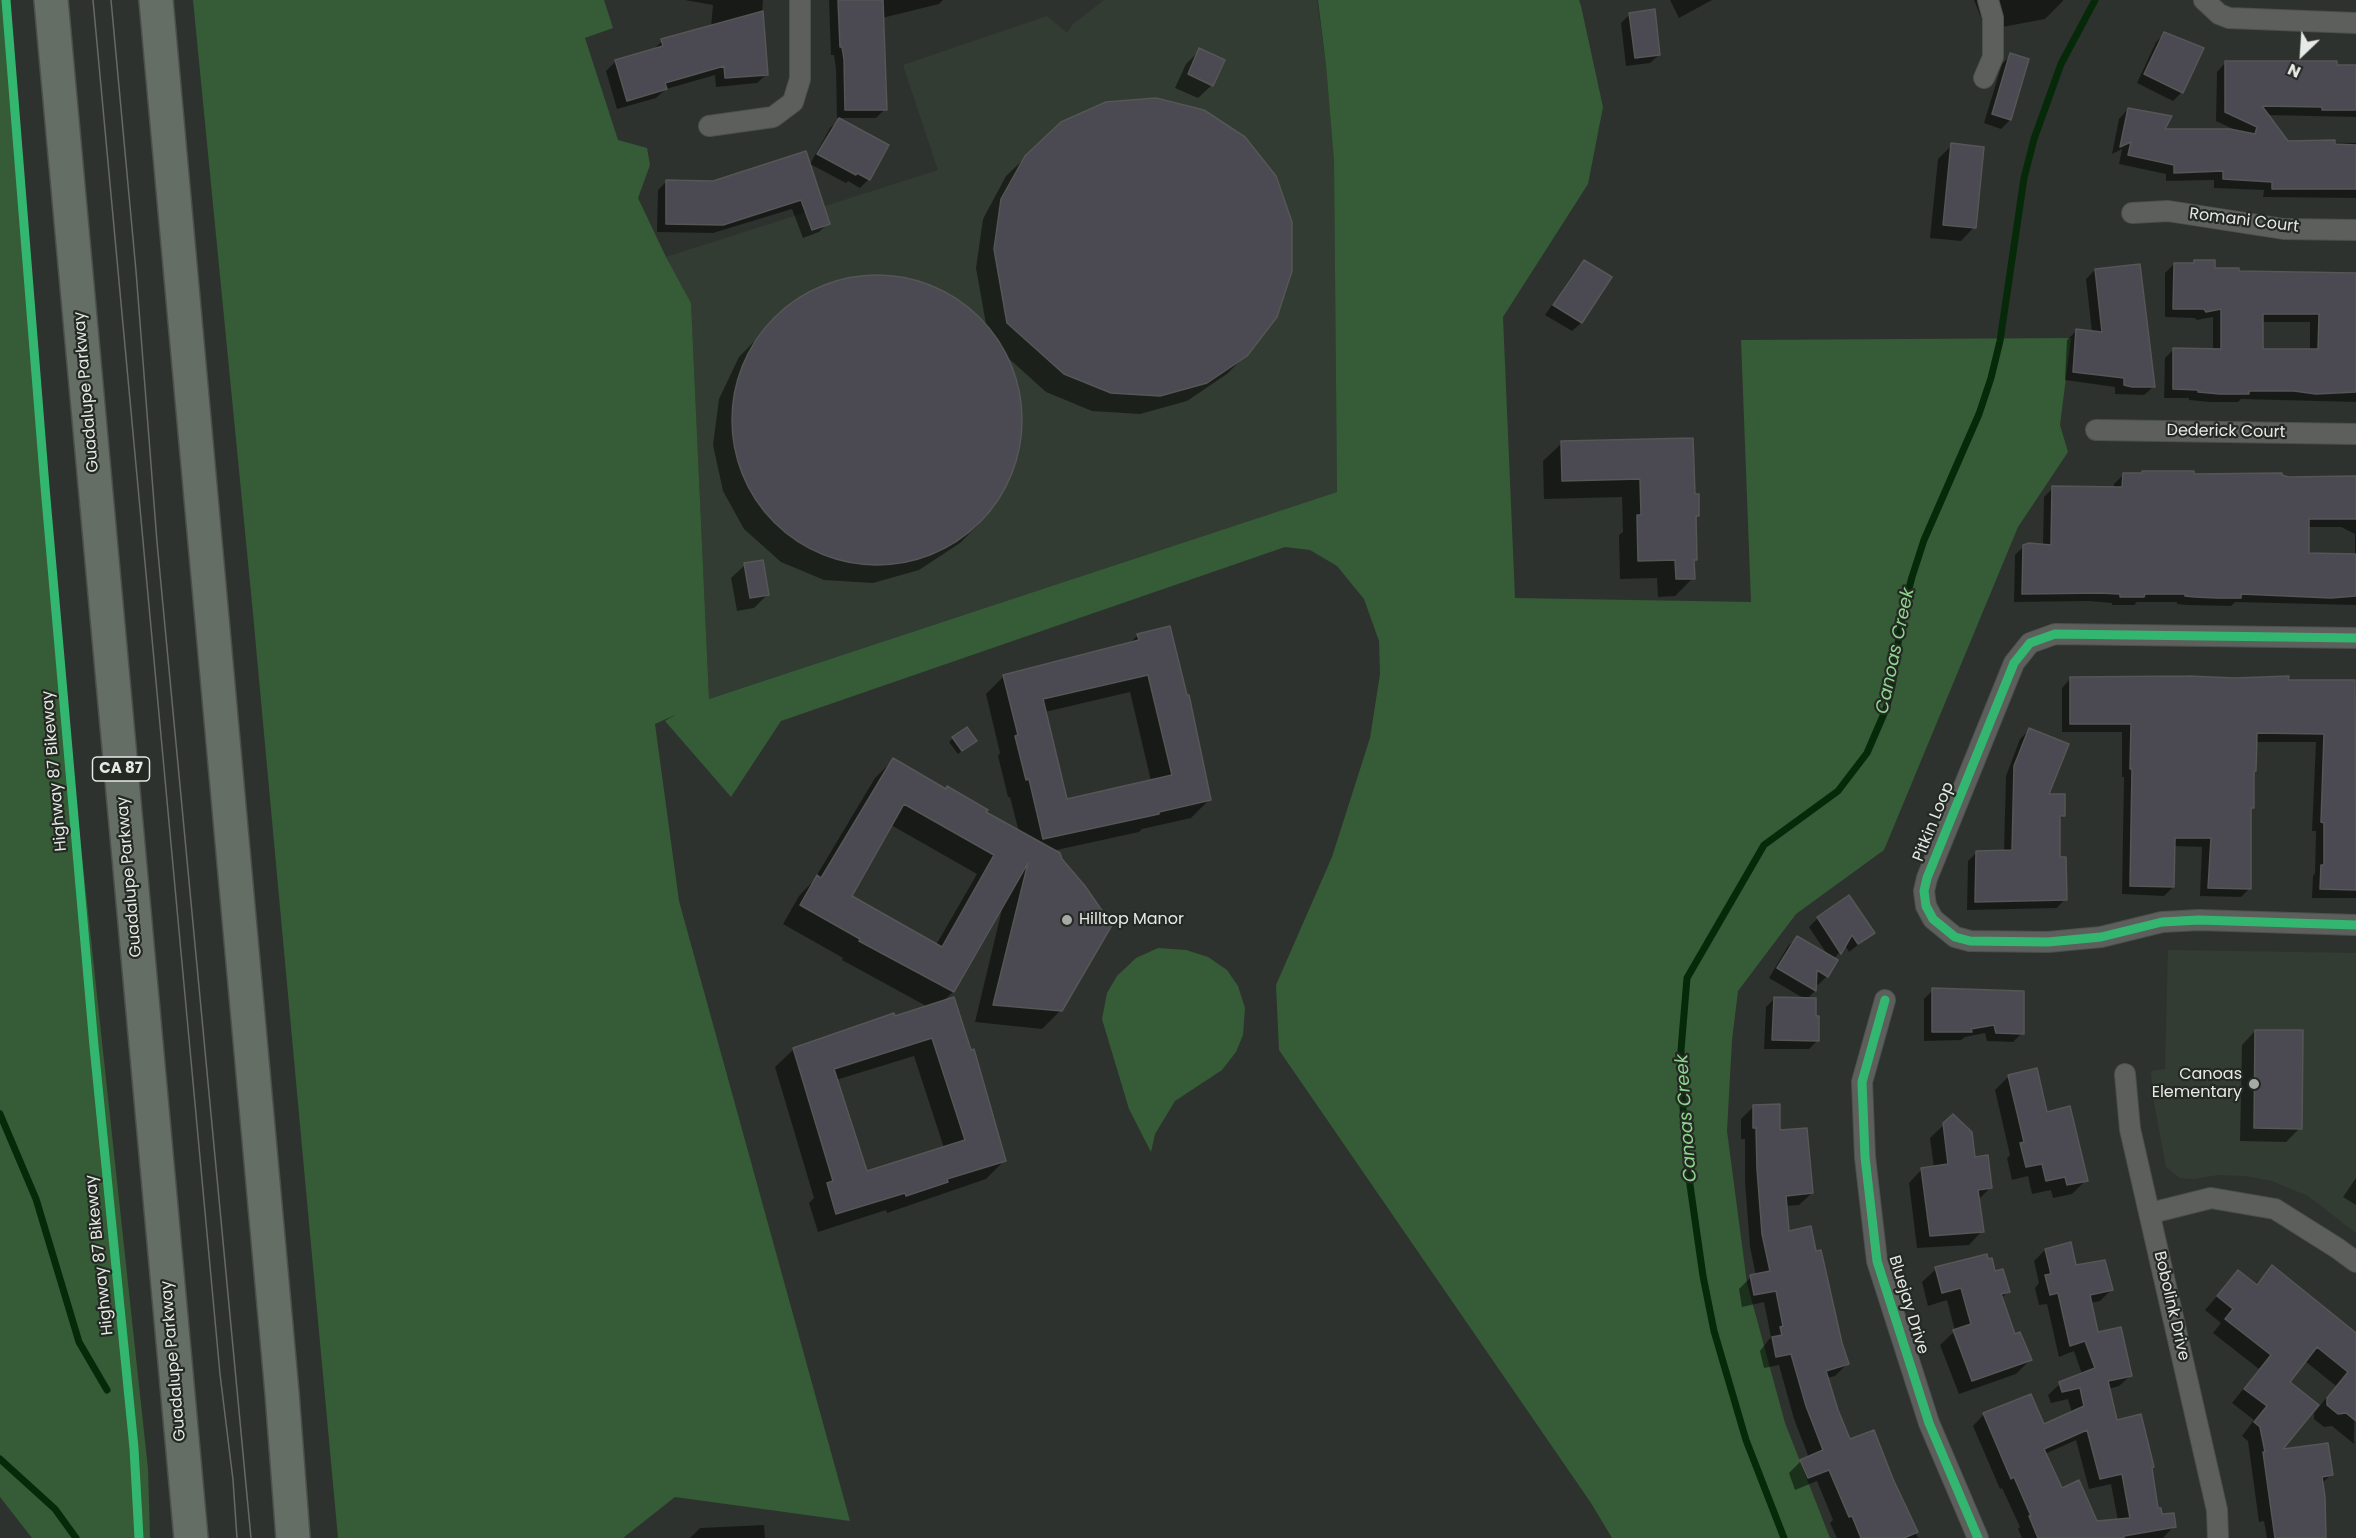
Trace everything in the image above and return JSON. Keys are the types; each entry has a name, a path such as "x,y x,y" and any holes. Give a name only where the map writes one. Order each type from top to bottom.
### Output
{"highway":[{"name":"Guadalupe Parkway","path":"51,0 191,1538"},
{"path":"156,0 278,1346 293,1538"}],"street":[{"path":"709,126 773,117 793,102 800,79 800,0"},
{"path":"1984,78 1993,57 1993,18 1988,0"},
{"path":"2204,0 2219,14 2229,18 2356,23"},
{"name":"Romani Court","path":"2132,213 2168,211 2284,229 2356,230"},
{"name":"Dederick Court","path":"2096,430 2356,434"},
{"name":"Pitkin Loop","path":"2356,638 2055,634 2030,643 2014,663 1927,878 1924,891 1926,906 1933,920 1955,937 1970,941 2048,942 2101,938 2162,922 2199,920 2356,925"},
{"name":"Bluejay Drive","path":"1885,1000 1862,1082 1865,1157 1877,1261 1929,1424 1978,1538"},
{"name":"Bobolink Drive","path":"2126,1074 2130,1129 2217,1510 2218,1538"},
{"path":"2151,1213 2211,1198 2276,1209 2356,1262"}],"shaded area":[{"path":"1104,0 1317,0 1326,65 1334,161 1337,492 709,699 691,303 666,257 938,170 903,65 1047,16 1067,33 1073,24"},
{"name":"Canoas Elementary","path":"2168,950 2356,953 2356,1233 2308,1196 2272,1181 2245,1176 2218,1175 2194,1179 2180,1178 2166,1167 2153,1097 2151,1071 2165,1069"}],"green space":[{"path":"0,0 5,0 21,227 65,698 148,1469 150,1538 32,1538 0,1497"},
{"path":"193,0 604,0 613,28 585,38 618,140 647,148 650,165 638,198 691,303 709,699 1337,492 1334,161 1318,0 1579,0 1581,6 1603,107 1588,184 1503,317 1515,598 1751,602 1741,340 2071,338 2060,425 2068,452 2018,527 1884,850 1796,914 1738,991 1732,1040 1727,1131 1747,1283 1785,1423 1830,1538 1612,1538 1591,1503 1279,1050 1276,985 1332,857 1370,738 1380,674 1379,641 1364,599 1337,566 1310,550 1285,547 781,721 731,797 665,721 677,714 655,724 679,901 850,1521 675,1497 623,1538 338,1538 252,603"},
{"path":"1158,948 1186,950 1208,957 1227,970 1238,986 1245,1008 1243,1035 1236,1052 1222,1070 1175,1101 1155,1134 1151,1152 1129,1109 1102,1019 1107,993 1117,976 1136,958"}],"building":[{"path":"838,0 883,0 887,110 845,110 844,59 842,47 840,47"},
{"path":"1655,9 1660,55 1635,58 1629,13"},
{"path":"763,11 768,75 725,78 724,66 665,83 667,89 627,101 615,60 663,46 661,39"},
{"path":"2164,32 2204,48 2183,93 2144,74"},
{"path":"1199,48 1225,60 1213,86 1188,74"},
{"path":"2010,53 2029,59 2011,120 1992,114"},
{"path":"2225,61 2337,61 2337,65 2356,65 2356,110 2262,106 2288,141 2335,140 2335,144 2356,145 2356,189 2272,189 2272,182 2223,179 2223,171 2174,173 2174,165 2128,155 2131,142 2120,147 2128,108 2172,116 2165,129 2230,129 2255,134 2257,127 2225,112"},
{"path":"1156,98 1204,110 1245,137 1276,176 1292,222 1292,271 1277,317 1247,356 1207,383 1160,396 1111,393 1064,374 1007,323 994,249 1001,199 1025,156 1061,122 1106,102"},
{"path":"839,118 889,145 870,180 817,154"},
{"path":"1951,143 1984,147 1976,228 1943,225"},
{"path":"806,151 830,224 812,230 801,200 723,225 666,224 666,180 713,181"},
{"path":"1584,260 1612,277 1582,323 1553,305"},
{"path":"2194,260 2215,260 2215,268 2239,268 2239,271 2356,273 2356,392 2316,394 2294,391 2249,391 2249,394 2220,394 2173,389 2173,348 2221,349 2221,309 2206,312 2204,309 2173,309 2174,263 2194,263","holes":["2263,314 2319,314 2318,349 2263,349"]},
{"path":"2140,264 2155,387 2132,387 2124,385 2124,378 2073,372 2076,329 2102,332 2095,269"},
{"path":"877,275 919,281 945,292 969,308 989,328 1005,352 1016,378 1022,420 1016,462 1005,488 989,512 969,532 945,548 919,559 877,565 835,559 809,548 785,532 765,512 749,488 738,462 732,420 738,378 749,352 765,328 785,308 809,292 835,281"},
{"path":"1693,438 1695,494 1699,494 1699,516 1696,516 1695,579 1676,579 1675,560 1638,561 1637,515 1641,515 1640,479 1562,481 1561,441"},
{"path":"2142,471 2194,471 2194,474 2282,473 2288,477 2356,476 2356,519 2309,519 2309,553 2356,554 2356,596 2331,598 2241,594 2241,598 2217,598 2185,596 2185,594 2145,594 2144,597 2120,597 2120,594 2099,593 2022,594 2023,545 2029,543 2051,545 2052,486 2122,487 2123,473 2142,473"},
{"path":"763,560 769,595 750,598 744,563"},
{"path":"1170,626 1187,695 1189,695 1211,800 1159,812 1159,814 1043,839 1029,779 1026,780 1015,736 1018,735 1003,675 1139,640 1137,634","holes":["1148,675 1172,775 1067,799 1043,699"]},
{"path":"2289,676 2288,680 2355,680 2356,890 2320,889 2321,865 2324,865 2324,823 2321,822 2324,734 2257,733 2254,808 2251,808 2251,889 2208,888 2211,838 2175,838 2174,887 2130,886 2131,724 2070,724 2070,677 2235,678"},
{"path":"967,727 977,741 962,751 952,737"},
{"path":"2029,728 2069,744 2049,794 2065,794 2065,816 2060,816 2060,857 2066,857 2067,900 1975,902 1976,851 2012,850 2014,766"},
{"path":"893,758 946,789 947,786 988,810 986,812 1060,853 1062,859 1085,886 1112,925 1062,1011 993,1005 1028,863 954,992 859,941 860,939 800,905 817,875 821,878","holes":["904,804 994,855 942,947 852,896"]},
{"path":"1849,895 1875,933 1858,944 1852,935 1841,954 1817,917"},
{"path":"1797,936 1838,960 1828,977 1817,970 1816,991 1777,968"},
{"path":"1932,988 2024,991 2024,1034 1996,1033 1994,1025 1971,1029 1972,1032 1932,1032"},
{"path":"954,997 971,1050 974,1049 1006,1161 947,1179 948,1182 906,1196 905,1193 836,1214 827,1183 833,1181 793,1048 894,1013 895,1016","holes":["932,1038 965,1140 867,1171 834,1069"]},
{"path":"1774,997 1816,998 1819,1041 1772,1040"},
{"path":"2255,1030 2303,1030 2302,1129 2254,1128"},
{"path":"2037,1068 2047,1112 2070,1106 2088,1181 2067,1185 2065,1177 2046,1181 2042,1164 2026,1167 2020,1143 2024,1142 2008,1075"},
{"path":"1780,1104 1780,1130 1807,1128 1813,1193 1786,1196 1789,1231 1811,1226 1816,1251 1821,1250 1849,1364 1826,1371 1850,1439 1874,1430 1893,1479 1918,1532 1904,1538 1861,1538 1852,1516 1849,1517 1829,1470 1808,1478 1800,1460 1823,1450 1806,1406 1791,1354 1776,1357 1772,1337 1782,1335 1780,1327 1783,1326 1776,1291 1754,1295 1750,1275 1770,1271 1762,1234 1753,1105"},
{"path":"1953,1114 1972,1132 1975,1157 1988,1155 1992,1188 1978,1190 1984,1232 1930,1236 1921,1168 1948,1164 1943,1123"},
{"path":"2071,1242 2076,1265 2105,1260 2113,1290 2090,1295 2098,1332 2121,1327 2132,1376 2108,1381 2117,1420 2141,1414 2154,1467 2152,1468 2158,1508 2161,1508 2162,1514 2174,1513 2176,1527 2124,1536 2124,1538 2038,1538 2014,1477 2011,1479 1983,1413 2031,1394 2044,1424 2084,1406 2080,1388 2062,1392 2059,1382 2095,1368 2085,1341 2070,1346 2058,1293 2050,1295 2045,1275 2051,1274 2045,1249","holes":["2087,1430 2100,1479 2122,1474 2130,1518 2097,1521 2079,1480 2062,1488 2044,1449"]},
{"path":"1987,1254 1988,1259 1992,1258 1995,1271 2003,1269 2010,1292 2001,1294 2015,1334 2020,1332 2032,1360 1972,1381 1953,1330 1971,1324 1961,1288 1942,1293 1935,1267"},
{"path":"2272,1265 2356,1333 2356,1421 2346,1413 2338,1414 2327,1405 2327,1398 2348,1372 2317,1347 2290,1382 2319,1405 2283,1449 2328,1443 2333,1475 2322,1477 2326,1538 2275,1538 2263,1452 2265,1452 2260,1427 2254,1422 2267,1406 2244,1389 2271,1355 2225,1319 2233,1309 2217,1296 2238,1270 2257,1285"}],"waterway":[{"name":"Canoas Creek","path":"1784,1538 1746,1440 1714,1331 1703,1276 1687,1164 1683,1107 1681,1050 1687,978 1764,845 1838,791 1867,753 1886,709 1892,686 1902,615 1912,577 1924,540 1979,414 1991,378 2000,341 2024,178 2034,139 2061,64 2095,0"},
{"path":"0,1114 36,1199 79,1342 107,1390"},
{"path":"0,1459 55,1509 76,1538"}],"tram line":[{"path":"93,0 237,1538"},
{"path":"111,0 136,271 157,542 251,1538"}],"cycle path":[{"name":"Highway 87 Bikeway","path":"6,0 45,487 94,1046 134,1448 139,1538"},
{"path":"2356,638 2055,634 2030,643 2014,663 1927,878 1924,891 1926,906 1933,919 1955,937 1970,941 2048,942 2101,937 2162,922 2199,920 2356,925"},
{"path":"1885,1000 1862,1082 1865,1157 1877,1261 1929,1423 1978,1538"}],"place":[{"name":"Hilltop Manor","path":"1067,920"},
{"name":"Canoas Elementary","path":"2254,1084"}]}
